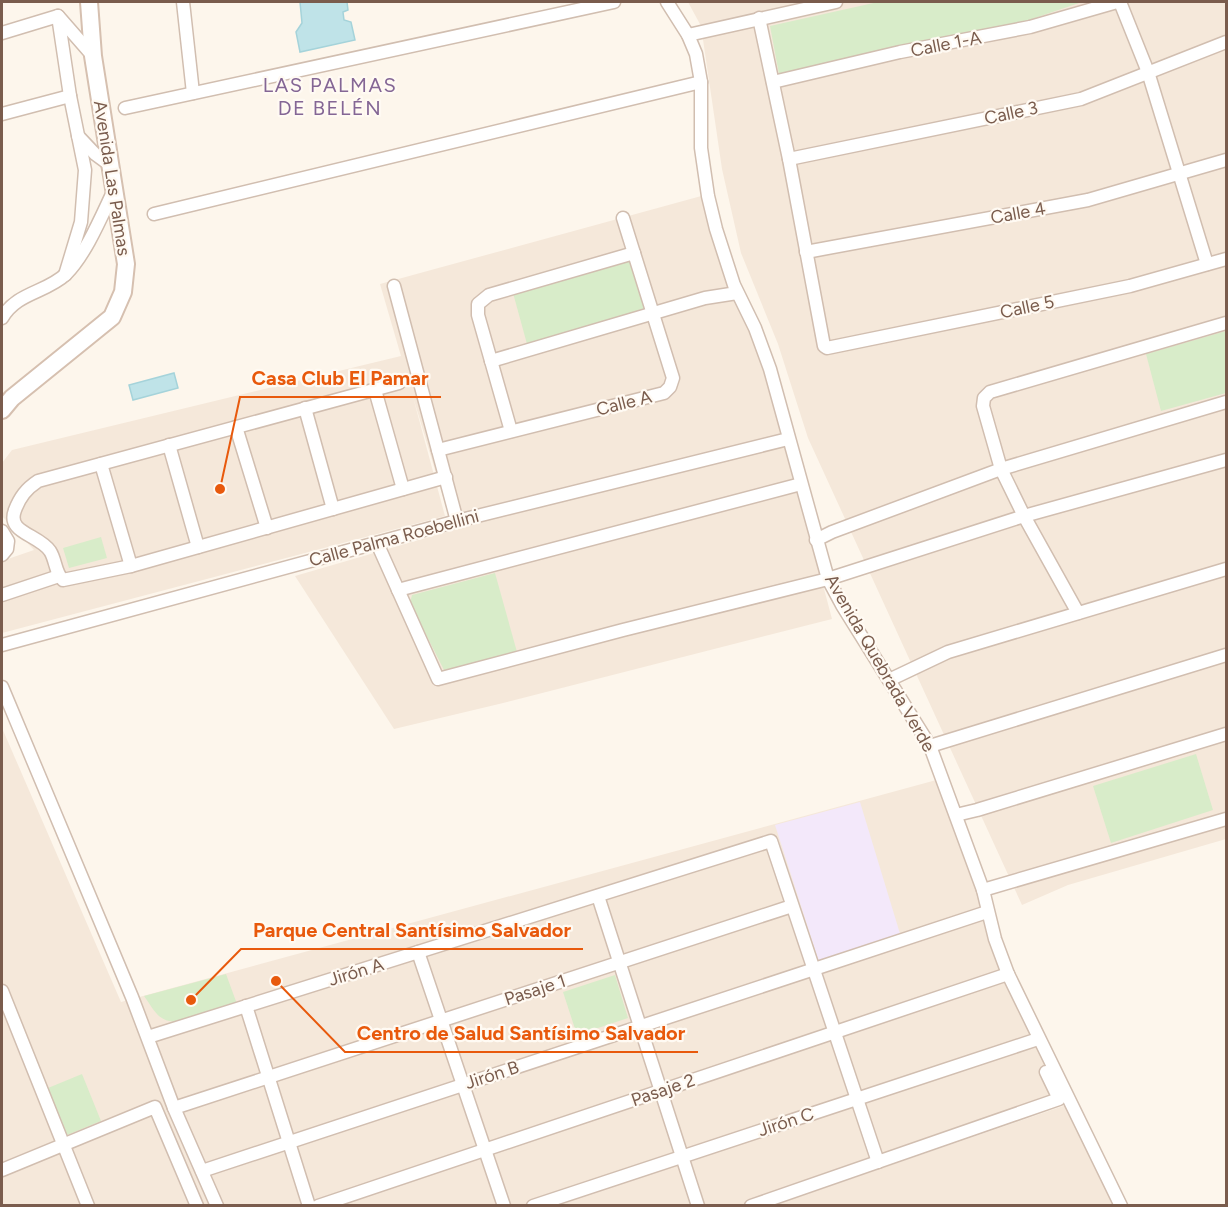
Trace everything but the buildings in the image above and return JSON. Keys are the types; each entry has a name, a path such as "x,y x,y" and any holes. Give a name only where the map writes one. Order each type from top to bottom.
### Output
{"main road":[{"name":"Avenida Las Palmas","path":"2,410 12,398 112,317 123,292 126,264 93,56 88,2"}],"street":[{"path":"183,2 194,93"},
{"path":"125,108 614,2"},
{"name":"Avenida Quebrada Verde","path":"668,2 688,35 696,54 701,82 701,148 708,196 719,238 736,289 755,328 770,369 828,579 930,746 983,890 987,912 1008,974 1035,1040 1121,1206"},
{"path":"688,35 836,2"},
{"path":"1119,2 1148,72 1208,264"},
{"name":"Calle 1-A","path":"773,82 900,52 1030,27 1119,2"},
{"path":"57,16 93,56"},
{"path":"2,33 57,16"},
{"path":"57,16 85,170 81,222 65,275"},
{"path":"759,18 806,252"},
{"name":"Calle 3","path":"789,159 1081,99 1227,42"},
{"path":"154,214 701,82"},
{"path":"2,114 70,96"},
{"path":"77,136 110,165"},
{"name":"Calle 4","path":"806,252 1088,200 1227,160"},
{"path":"2,318 8,309 21,298 65,275 93,233 114,190"},
{"name":"Calle A","path":"438,450 667,390 673,378 623,218"},
{"name":"Calle 5","path":"806,252 826,348 1130,286 1227,259"},
{"path":"511,431 477,309 478,304 484,297 634,253"},
{"path":"394,286 457,521"},
{"path":"491,361 736,289"},
{"path":"1078,613 1024,516 1001,469 984,406 984,398 990,392 1227,323"},
{"path":"399,383 38,481 27,488 12,516 16,526 35,536 50,550 59,576 63,580 131,566 446,477"},
{"path":"375,390 403,489"},
{"path":"816,540 831,532 1001,469 1226,402"},
{"path":"305,408 333,509"},
{"path":"236,427 267,528"},
{"name":"Calle Palma Roebellini","path":"2,645 457,521 788,439"},
{"path":"169,445 198,547"},
{"path":"377,543 438,679 828,579 1024,516 1227,460"},
{"path":"101,464 131,566"},
{"path":"398,590 801,484"},
{"path":"2,555 7,549 4,533 16,526"},
{"path":"889,680 948,652 1227,569"},
{"path":"2,595 59,576"},
{"path":"930,746 1227,655"},
{"path":"2,687 148,1037 174,1108 217,1206"},
{"path":"956,815 1227,734"},
{"path":"983,890 1227,819"},
{"name":"Jirón A","path":"148,1037 771,841 792,906"},
{"path":"598,896 698,1206"},
{"path":"792,906 878,1162"},
{"name":"Pasaje 1","path":"174,1108 792,906"},
{"name":"Jirón B","path":"202,1171 987,912"},
{"path":"418,952 504,1206"},
{"name":"Pasaje 2","path":"318,1206 1008,974"},
{"path":"2,991 88,1206"},
{"path":"246,1006 309,1206"},
{"path":"751,1206 1059,1099 1035,1040"},
{"name":"Jirón C","path":"533,1206 1035,1040"},
{"path":"2,1170 154,1107 196,1206"}],"shaded area":[{"path":"688,2 1226,2 1226,839 1068,885 1022,905 808,438 778,344 741,253 722,169 701,26"},
{"path":"705,195 767,373 832,619 394,729 295,576 453,530 413,397 445,516 2,633 2,561 34,550 2,516 2,463 12,450 401,356 380,284"},
{"path":"2,728 121,1002 940,779 981,899 1067,1103 763,1205 2,1205"},
{"path":"860,802 901,937 819,962 775,825"},
{"path":"1069,1104 1117,1206 772,1206"}],"green space":[{"path":"878,2 1082,2 1020,23 779,74 770,26"},
{"path":"630,260 645,310 527,344 513,293"},
{"path":"1226,331 1226,393 1161,411 1146,354"},
{"path":"101,537 107,558 69,568 63,548"},
{"path":"495,573 517,652 444,670 410,603 412,595"},
{"path":"1196,754 1213,810 1111,843 1093,786"},
{"path":"226,974 237,1004 178,1022 161,1018 144,996"},
{"path":"615,975 628,1018 577,1035 563,992"},
{"path":"82,1074 101,1121 67,1135 48,1088"}],"water":[{"path":"300,2 347,2 348,10 343,12 344,20 351,22 355,40 300,52 296,32 302,23"},
{"path":"174,373 178,388 133,400 129,385"}],"place":[{"name":"Casa Club El Pamar","path":"220,489"},
{"name":"Centro de Salud Santísimo Salvador","path":"276,981"},
{"name":"Parque Central Santísimo Salvador","path":"191,1000"}],"district":[{"name":"LAS PALMAS DE BELÉN","path":"330,96"}]}
